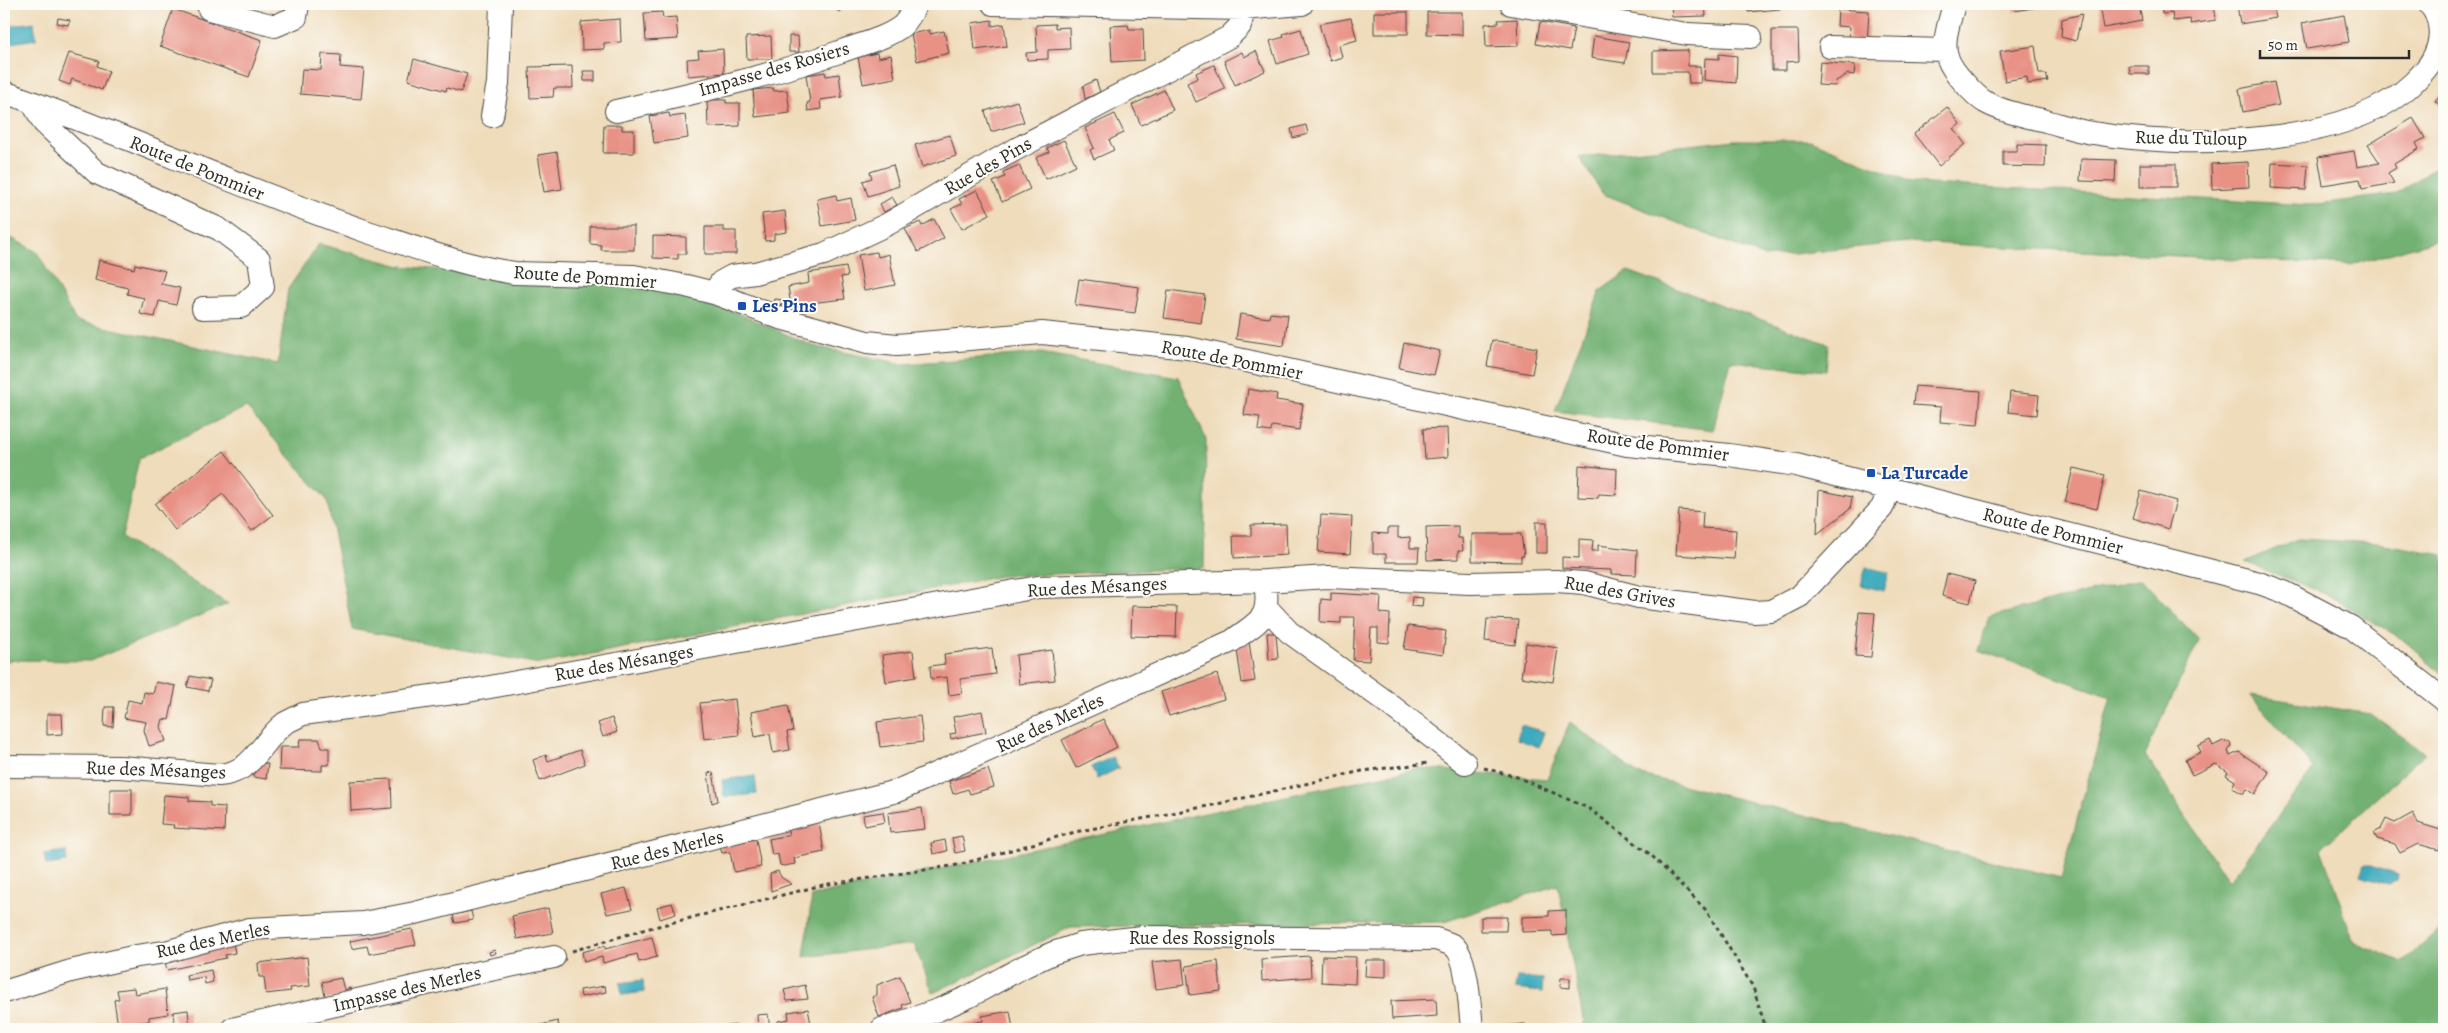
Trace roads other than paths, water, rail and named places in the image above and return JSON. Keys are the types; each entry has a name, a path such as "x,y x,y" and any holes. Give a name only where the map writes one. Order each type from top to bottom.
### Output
{"street":[{"path":"209,9 275,26 296,16 298,4"},
{"path":"492,116 498,83 501,4"},
{"name":"Impasse des Rosiers","path":"616,110 732,84 812,61 862,44 900,26 911,16 916,4"},
{"path":"993,4 1244,9 1302,4"},
{"path":"1511,4 1687,34 1752,37"},
{"path":"1830,47 1945,50 1946,35 1954,4"},
{"name":"Rue du Tuloup","path":"1945,50 1954,70 1982,100 1999,109 2092,133 2148,139 2240,140 2294,135 2324,128 2374,110 2401,94 2427,69 2436,53 2440,25 2435,10 2429,4"},
{"name":"Rue des Pins","path":"714,293 720,282 732,276 764,271 824,254 888,224 1005,155 1230,37 1240,26 1244,9"},
{"name":"Route de Pommier","path":"4,92 284,203 477,266 515,273 634,276 686,286 714,293 780,318 860,342 897,345 1042,333 1188,348 1627,445 1729,455 1796,465 1890,488 2259,583 2284,592 2351,626 2444,700"},
{"path":"32,102 44,123 97,173 219,229 259,259 263,287 241,307 203,308"},
{"name":"Rue des Grives","path":"1265,581 1328,577 1470,583 1584,582 1640,597 1754,612 1771,611 1800,596 1882,508 1890,488"},
{"path":"1265,581 1267,608 1289,632 1381,698 1465,763"},
{"name":"Rue des Mésanges","path":"4,766 120,767 219,775 233,774 244,769 285,724 303,714 468,691 1038,587 1265,581"},
{"name":"Rue des Merles","path":"4,992 71,971 137,956 165,952 249,929 363,923 416,913 897,792 1232,641 1260,620 1267,608"},
{"name":"Rue des Rossignols","path":"882,1029 968,997 1053,953 1081,944 1118,938 1152,937 1436,939 1454,947 1460,954 1468,991 1472,1029"},
{"name":"Impasse des Merles","path":"232,1029 470,974 554,957"}],"water":[{"path":"34,22 36,39 5,44 4,27"},
{"path":"1866,567 1889,573 1884,591 1861,585"},
{"path":"1521,725 1544,732 1539,747 1517,739"},
{"path":"1113,757 1119,768 1097,779 1091,767"},
{"path":"755,776 757,794 724,797 722,780"},
{"path":"66,851 67,862 46,865 44,854"},
{"path":"2365,863 2398,874 2397,880 2389,885 2361,876"},
{"path":"1517,977 1543,979 1542,992 1515,989"},
{"path":"643,980 644,992 622,995 620,983"}],"place":[{"name":"Les Pins","path":"742,306"},
{"name":"La Turcade","path":"1871,473"}]}
